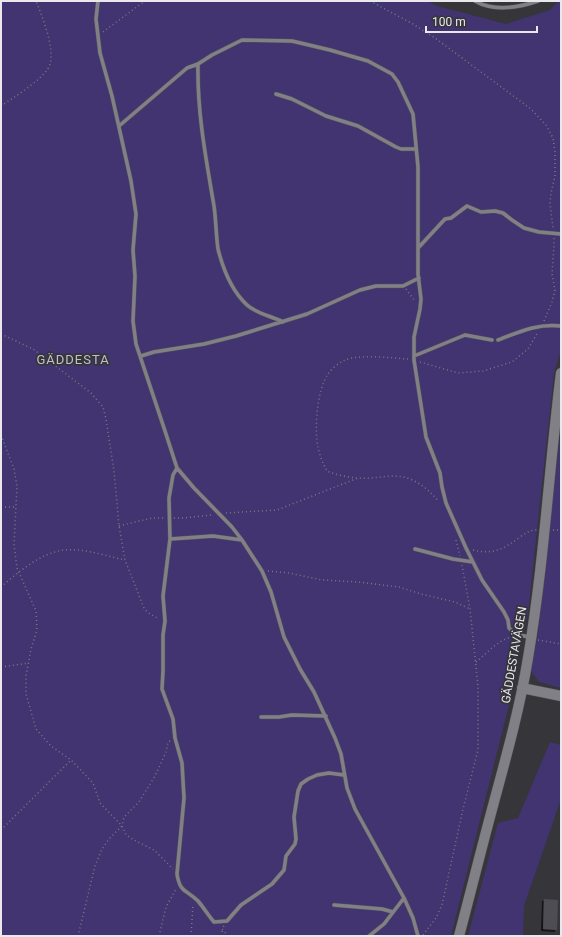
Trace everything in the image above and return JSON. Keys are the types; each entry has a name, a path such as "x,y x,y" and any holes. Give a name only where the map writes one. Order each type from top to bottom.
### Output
{"street":[{"name":"GÄDDESTAVÄGEN","path":"459,936 511,738 522,688 531,637 561,373"},
{"path":"522,688 561,696"}],"lane":[{"path":"98,1 96,19 100,53 119,126 131,181 136,214 133,250 133,321 136,344 177,468 242,540 262,571 271,592 284,637 295,661 312,688 326,716 341,754 347,788 355,809 404,898 413,918 418,936"},
{"path":"475,1 489,7 503,8 526,5 538,1"},
{"path":"119,126 187,68 198,64 234,42 242,40 256,39 304,43 368,61 392,74 405,95 413,114 419,178 419,278 421,299 414,337 414,358 426,437 440,473 446,503 482,580 504,612 508,620 509,628 515,634 531,637"},
{"path":"198,64 201,128 214,208 218,249 232,285 248,306 283,322"},
{"path":"276,94 292,99 326,116 358,126 401,149 416,149"},
{"path":"419,247 445,219 451,218 467,206 481,212 495,211 503,213 524,228 539,232 561,234"},
{"path":"141,356 154,352 204,344 283,322 306,314 360,290 376,286 404,286 419,278"},
{"path":"498,340 529,328 542,325 561,326"},
{"path":"414,358 465,335 492,340"},
{"path":"177,468 173,475 169,498 170,539 164,596 165,621 163,635 162,689 173,719 175,738 182,763 184,798 177,874 180,885 197,900 214,922 227,921 241,905 272,884 284,870 286,856 295,844 296,839 294,817 298,790 301,784 317,775 329,773 344,775"},
{"path":"170,539 213,536 242,540"},
{"path":"415,549 473,562"},
{"path":"261,717 306,714 326,716"},
{"path":"369,936 384,924 404,898"},
{"path":"334,905 382,909 393,912"}],"path":[{"path":"1,106 31,86 50,65 51,56 49,41 36,1"},
{"path":"98,36 145,1"},
{"path":"370,1 413,24 435,38 531,109 546,125 553,138 555,152 554,176 550,193 550,203 554,245 552,274 555,290 552,302 542,325 528,349 512,362 483,371 458,373 414,358 352,358 344,360 333,368 328,374 320,394 317,417 318,442 322,459 327,471 334,474 358,478 394,476 409,478 423,486 439,501 443,507"},
{"path":"404,286 420,309"},
{"path":"1,334 33,349 91,393 103,407 114,471 119,526 125,560 144,608 153,617 165,621"},
{"path":"1,434 14,469 17,486 14,553 16,568 20,572 36,611 36,630 26,676 26,694 36,729 51,746 71,760 93,782 100,803 122,826 126,835 154,850 177,874"},
{"path":"119,526 152,518 183,518 276,510 358,478"},
{"path":"1,507 16,507"},
{"path":"466,548 484,552 496,551 532,530 561,530"},
{"path":"422,936 436,918 442,905 463,809 478,750 478,686 476,662 470,609 455,536"},
{"path":"1,587 36,561 53,553 65,550 79,550 125,560"},
{"path":"262,571 289,573 322,580 358,582 399,587 455,602 470,609"},
{"path":"476,662 496,644 504,639 518,635"},
{"path":"531,637 538,640 561,644"},
{"path":"1,667 29,663"},
{"path":"78,936 95,866 102,849 109,839 122,826 124,817 139,802 155,776 166,752 168,742 175,738"},
{"path":"1,830 71,760"},
{"path":"159,936 166,907 174,891 180,885"},
{"path":"188,893 193,903 191,936"},
{"path":"222,936 222,929 227,921"},
{"path":"222,929 228,936"}],"shaded area":[{"path":"1,1 427,1 437,6 506,24 550,10 558,1 561,1 561,350 554,373 528,613 520,644 514,685 451,936 1,936"},
{"path":"561,430 561,688 539,682 531,671 538,633"},
{"path":"550,742 561,745 561,799 524,906 523,936 468,936 498,823 518,818"}],"building":[{"path":"544,899 558,900 557,930 543,929"}],"district":[{"name":"GÄDDESTA","path":"73,359"}]}
